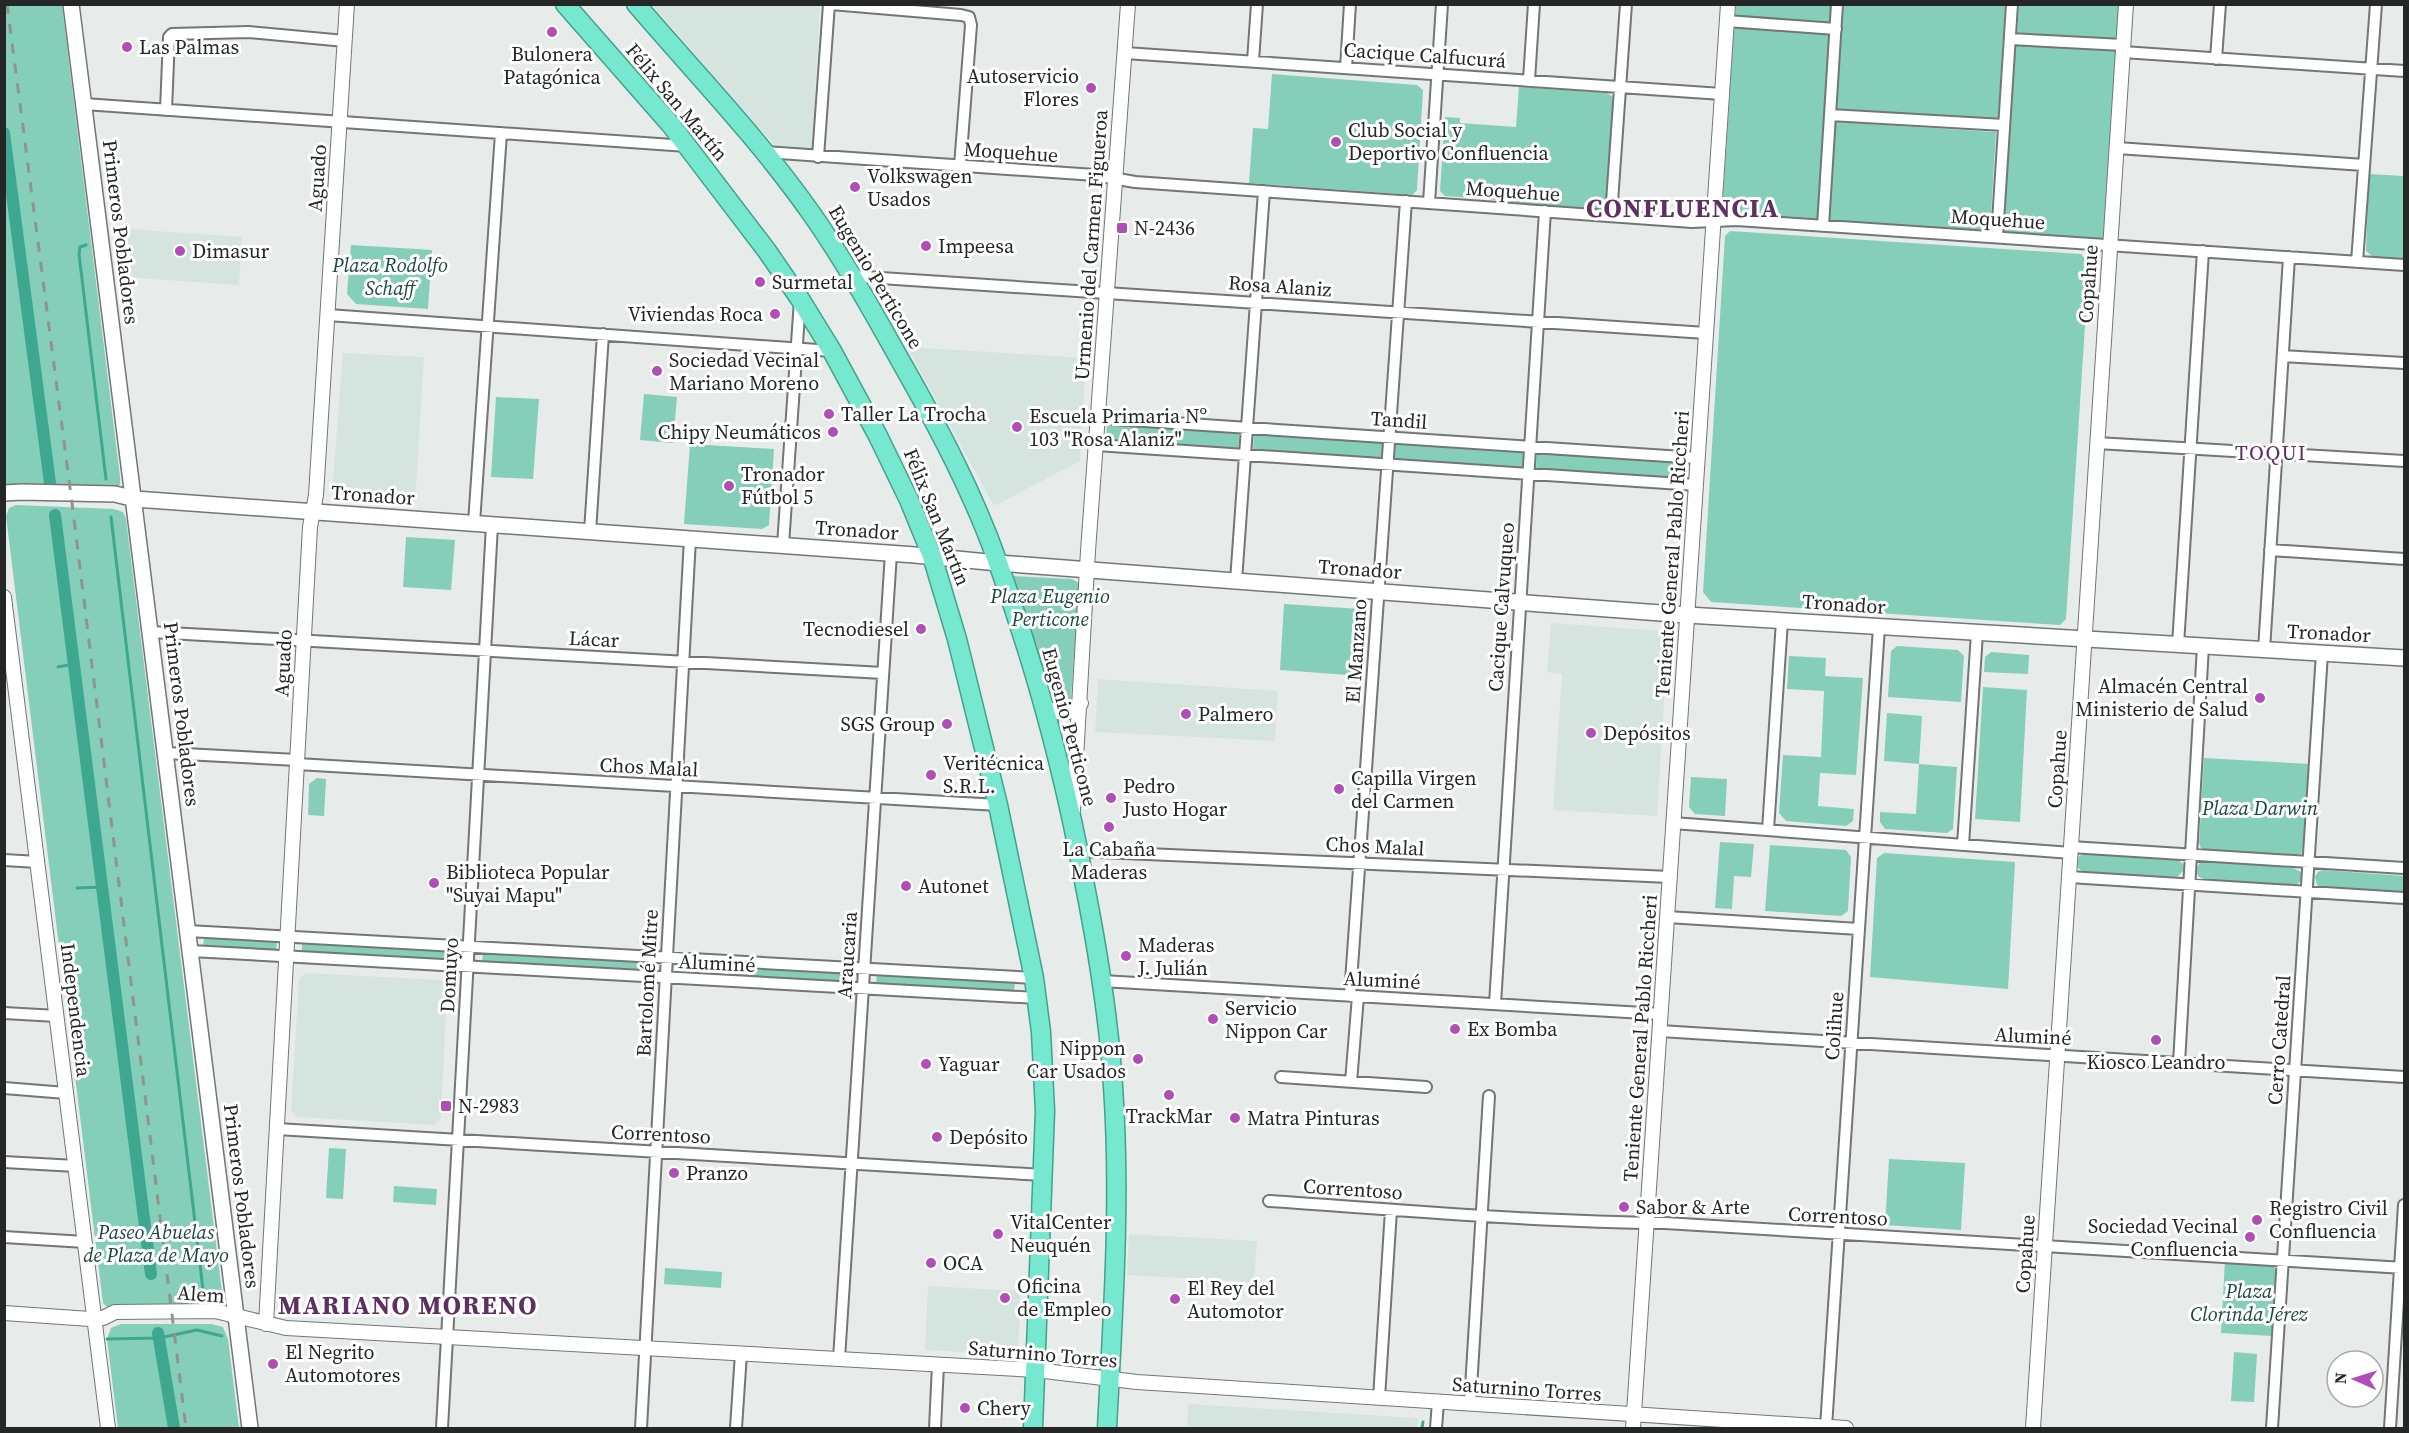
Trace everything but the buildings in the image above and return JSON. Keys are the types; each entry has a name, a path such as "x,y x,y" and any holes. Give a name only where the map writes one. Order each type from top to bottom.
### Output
{"highway":[{"name":"Félix San Martín","path":"565,4 662,114 767,251 800,299 832,351 878,436 909,500 932,556 957,639 998,805 1037,998 1044,1086 1043,1175 1033,1428"},
{"name":"Eugenio Perticone","path":"636,4 764,152 813,215 910,378 951,456 998,563 1061,767 1102,981 1113,1086 1116,1173 1114,1295 1107,1428"}],"main road":[{"name":"Primeros Pobladores","path":"71,4 250,1428"},
{"path":"4,493 116,494 135,499"},
{"path":"4,498 22,502 115,504 135,499"},
{"name":"Tronador","path":"135,499 932,556 1087,570 1687,615 2404,658"}],"street":[{"name":"Aguado","path":"266,1324 304,641 316,495 347,4"},
{"path":"819,157 830,4 969,17 971,26 960,166"},
{"name":"Urmenio del Carmen Figueroa","path":"1072,821 1081,703 1087,570 1128,4"},
{"path":"1253,61 1257,4"},
{"path":"1346,68 1350,4"},
{"path":"1429,203 1442,4"},
{"path":"1529,80 1534,4"},
{"path":"1611,216 1626,4"},
{"name":"Teniente General Pablo Riccheri","path":"1634,1422 1728,4"},
{"path":"1823,226 1837,4"},
{"path":"1997,237 2012,4"},
{"name":"Copahue","path":"2033,1428 2126,4"},
{"path":"2216,59 2220,4"},
{"path":"2358,262 2376,4"},
{"path":"1727,21 1836,28"},
{"path":"166,110 172,34 249,32 345,41"},
{"path":"2010,39 2216,59 2404,71"},
{"name":"Cacique Calfucurá","path":"1125,53 1722,94"},
{"path":"84,104 687,146"},
{"path":"1830,115 2004,125"},
{"path":"474,523 501,133"},
{"path":"2117,148 2364,165"},
{"name":"Moquehue","path":"764,152 1101,175 1135,182 1692,222 1737,220 2404,265"},
{"path":"1236,581 1264,191"},
{"name":"El Manzano","path":"1351,1082 1359,863 1406,201"},
{"name":"Cacique Calvuqueo","path":"1495,1004 1545,211"},
{"path":"2178,645 2203,251"},
{"path":"2264,650 2289,257"},
{"name":"Rosa Alaniz","path":"851,276 1706,333"},
{"path":"783,545 800,299"},
{"path":"328,315 832,351"},
{"path":"590,532 603,334"},
{"path":"2283,356 2404,363"},
{"name":"Tandil","path":"1098,418 1698,458"},
{"path":"2097,443 2404,461"},
{"path":"1096,445 1696,485"},
{"name":"Domuyo","path":"442,1428 492,525"},
{"name":"Bartolomé Mitre","path":"641,1428 690,539"},
{"path":"2270,550 2404,559"},
{"name":"Araucaria","path":"839,1359 891,553"},
{"name":"Independencia","path":"4,597 10,690 38,862 85,1242 99,1318 108,1428"},
{"path":"1768,830 1782,621"},
{"name":"Colihue","path":"1826,1427 1879,627"},
{"name":"Lácar","path":"151,632 883,673"},
{"path":"1963,845 1977,633"},
{"path":"2179,1063 2203,646"},
{"name":"Cerro Catedral","path":"2272,1428 2322,653"},
{"path":"1044,707 1064,713 1073,711 1081,703"},
{"name":"Chos Malal","path":"166,753 478,775 998,805"},
{"path":"1673,823 1963,845 2191,855 2404,868"},
{"name":"Chos Malal","path":"1078,850 1670,877"},
{"path":"4,860 38,862"},
{"path":"2069,877 2404,898"},
{"path":"1667,917 1859,929"},
{"name":"Aluminé","path":"188,931 1034,978"},
{"name":"Aluminé","path":"191,951 1037,998"},
{"name":"Aluminé","path":"1102,981 1661,1014"},
{"path":"4,1013 57,1016"},
{"name":"Aluminé","path":"1660,1031 2404,1077"},
{"path":"1281,1077 1426,1087"},
{"path":"4,1088 66,1093"},
{"path":"1470,1404 1489,1096"},
{"name":"Correntoso","path":"277,1129 1043,1175"},
{"path":"4,1162 76,1166"},
{"name":"Correntoso","path":"1269,1201 2402,1268"},
{"path":"2390,1428 2402,1268 2404,1205"},
{"path":"1379,1398 1391,1210"},
{"path":"4,1237 85,1242"},
{"name":"Alem","path":"4,1313 115,1320 196,1320 236,1317"},
{"name":"Saturnino Torres","path":"236,1317 292,1328 1036,1370 1109,1380 1470,1404 1634,1422 1846,1428"},
{"path":"736,1428 741,1353"},
{"path":"935,1428 938,1365"},
{"path":"1436,1428 1438,1402"}],"shaded area":[{"path":"652,5 820,5 812,149 776,147"},
{"name":"Dimasur","path":"115,228 242,237 239,285 121,277"},
{"name":"Escuela Primaria Nº 103 \"Rosa Alaniz\"","path":"907,347 1086,358 1080,461 994,506"},
{"path":"343,353 424,357 415,504 339,498 332,491"},
{"path":"1551,623 1662,631 1668,639 1657,816 1553,810 1562,674 1547,672"},
{"name":"Palmero","path":"1098,679 1278,691 1275,741 1095,732"},
{"path":"306,973 441,980 447,988 441,1118 434,1125 298,1117 291,1111 299,979"},
{"path":"1129,1234 1257,1241 1254,1282 1127,1275"},
{"path":"928,1286 1021,1291 1018,1350 1012,1355 925,1350"},
{"path":"1188,1404 1418,1418 1417,1428 1187,1428"}],"green space":[{"path":"5,5 62,5 120,477 117,489 9,487 5,484"},
{"path":"1736,5 1831,5 1830,24 1735,17"},
{"path":"1843,5 2005,5 1998,119 1837,109"},
{"path":"2019,5 2119,5 2117,40 2017,34"},
{"path":"1734,27 1829,33 1817,220 1722,214"},
{"path":"2016,44 2116,51 2103,238 2003,232"},
{"name":"Club Social y Deportivo Confluencia","path":"1272,74 1417,85 1423,90 1417,190 1412,195 1249,183 1253,128 1268,129"},
{"path":"1519,87 1607,93 1612,96 1614,104 1607,202 1604,209 1511,206 1511,201 1445,196 1440,191 1445,117 1460,118 1460,123 1516,127"},
{"path":"1835,122 1996,132 1990,231 1829,221"},
{"path":"2369,174 2404,176 2404,259 2373,257 2366,251"},
{"path":"1730,231 2081,254 2089,264 2066,619 2060,625 1711,602 1703,592 1725,236"},
{"name":"Plaza Rodolfo Schaff","path":"351,245 432,250 428,309 356,304 347,294"},
{"path":"644,394 677,397 673,443 640,440"},
{"path":"496,397 539,399 533,479 491,477"},
{"path":"1107,423 1240,432 1238,449 1106,441"},
{"path":"1254,433 1383,441 1382,459 1253,450"},
{"path":"1395,442 1523,451 1522,468 1393,460"},
{"name":"Tronador Fútbol 5","path":"690,444 774,449 769,525 762,529 684,524"},
{"path":"1537,451 1685,462 1684,480 1536,469"},
{"name":"Paseo Abuelas de Plaza de Mayo","path":"16,505 114,509 123,512 126,519 222,1292 221,1300 216,1306 113,1308 103,1303 6,516 9,508"},
{"path":"406,537 455,540 451,590 403,587"},
{"name":"Plaza Eugenio Perticone","path":"1011,576 1072,579 1079,583 1071,699 1066,707 1052,705"},
{"path":"1284,604 1360,609 1366,616 1362,676 1280,670"},
{"path":"1897,646 1958,650 1964,656 1961,702 1888,697 1891,651"},
{"path":"1991,652 2029,655 2028,674 1984,672 1985,657"},
{"path":"1789,656 1826,658 1825,676 1863,678 1856,775 1820,773 1818,806 1854,809 1853,821 1846,826 1786,821 1779,813 1783,755 1821,757 1824,691 1787,689"},
{"path":"1983,687 2027,690 2020,822 1975,819"},
{"path":"1887,713 1922,716 1919,764 1884,761"},
{"name":"Plaza Darwin","path":"2204,758 2309,764 2304,846 2301,854 2293,856 2208,851 2201,848 2199,843"},
{"path":"1919,764 1957,767 1953,829 1947,833 1885,829 1880,822 1880,812 1916,814"},
{"path":"1691,777 1727,779 1725,816 1695,814 1689,807"},
{"path":"317,778 326,779 324,816 308,815 309,784"},
{"path":"1720,842 1754,844 1751,877 1734,876 1732,909 1715,908"},
{"path":"1770,845 1846,850 1851,857 1848,911 1841,916 1765,911"},
{"path":"1884,853 2015,862 2008,989 1870,977 1877,858"},
{"path":"2084,854 2178,860 2183,864 2184,870 2177,877 2083,872 2077,867 2076,861"},
{"path":"2204,861 2293,868 2301,872 2302,878 2295,885 2203,879 2198,876 2196,869"},
{"path":"2323,870 2404,876 2404,893 2322,887 2317,885 2315,877"},
{"path":"204,938 277,942 276,950 203,946"},
{"path":"302,944 448,952 448,960 302,952"},
{"path":"483,954 651,963 651,972 482,963"},
{"path":"680,965 843,974 843,983 679,974"},
{"path":"877,974 1015,982 1014,992 876,984"},
{"path":"329,1148 346,1149 343,1199 326,1198"},
{"path":"1889,1159 1965,1163 1961,1230 1885,1225"},
{"path":"394,1186 437,1189 436,1205 393,1202"},
{"name":"Plaza Clorinda Jérez","path":"2225,1261 2274,1266 2276,1272 2272,1336 2221,1333"},
{"path":"665,1268 722,1272 721,1288 664,1284"},
{"name":"Paseo Abuelas de Plaza de Mayo","path":"121,1324 211,1324 223,1327 228,1339 239,1428 118,1428 107,1339 111,1328"},
{"path":"2234,1352 2257,1354 2254,1402 2231,1401"}],"waterway":[{"path":"4,133 50,483"},
{"path":"86,245 80,247 79,254 106,479"},
{"path":"55,515 151,1274"},
{"path":"111,517 204,1298"},
{"path":"58,667 74,664"},
{"path":"77,888 102,887"},
{"path":"107,1339 159,1338 197,1330 222,1336"},
{"path":"158,1333 174,1428"},
{"path":"1422,1428 1423,1422"}],"railway":[{"path":"7,4 72,503 186,1428"}],"place":[{"name":"Bulonera Patagónica","path":"552,32"},
{"name":"Las Palmas","path":"127,47"},
{"name":"Autoservicio Flores","path":"1091,88"},
{"name":"Club Social y Deportivo Confluencia","path":"1336,142"},
{"name":"Volkswagen Usados","path":"855,187"},
{"name":"N-2436","path":"1122,228"},
{"name":"Impeesa","path":"926,246"},
{"name":"Dimasur","path":"180,251"},
{"name":"Surmetal","path":"760,282"},
{"name":"Viviendas Roca","path":"775,314"},
{"name":"Sociedad Vecinal Mariano Moreno","path":"657,371"},
{"name":"Taller La Trocha","path":"829,414"},
{"name":"Escuela Primaria Nº 103 \"Rosa Alaniz\"","path":"1017,427"},
{"name":"Chipy Neumáticos","path":"833,432"},
{"name":"Tronador Fútbol 5","path":"729,486"},
{"name":"Tecnodiesel","path":"921,629"},
{"name":"Almacén Central Ministerio de Salud","path":"2260,698"},
{"name":"Palmero","path":"1186,714"},
{"name":"SGS Group","path":"947,724"},
{"name":"Depósitos","path":"1591,733"},
{"name":"Veritécnica S.R.L.","path":"931,775"},
{"name":"Capilla Virgen del Carmen","path":"1339,789"},
{"name":"Pedro Justo Hogar","path":"1111,798"},
{"name":"La Cabaña Maderas","path":"1109,827"},
{"name":"Biblioteca Popular \"Suyai Mapu\"","path":"434,883"},
{"name":"Autonet","path":"906,886"},
{"name":"Maderas J. Julián","path":"1126,956"},
{"name":"Servicio Nippon Car","path":"1213,1019"},
{"name":"Ex Bomba","path":"1455,1029"},
{"name":"Kiosco Leandro","path":"2156,1040"},
{"name":"Nippon Car Usados","path":"1138,1059"},
{"name":"Yaguar","path":"926,1064"},
{"name":"TrackMar","path":"1169,1095"},
{"name":"N-2983","path":"446,1106"},
{"name":"Matra Pinturas","path":"1235,1118"},
{"name":"Depósito","path":"937,1137"},
{"name":"Pranzo","path":"674,1173"},
{"name":"Sabor & Arte","path":"1624,1207"},
{"name":"Registro Civil Confluencia","path":"2257,1220"},
{"name":"VitalCenter Neuquén","path":"998,1234"},
{"name":"Sociedad Vecinal Confluencia","path":"2250,1237"},
{"name":"OCA","path":"931,1263"},
{"name":"Oficina de Empleo","path":"1005,1298"},
{"name":"El Rey del Automotor","path":"1175,1299"},
{"name":"El Negrito Automotores","path":"273,1364"},
{"name":"Chery","path":"965,1408"}],"district":[{"name":"CONFLUENCIA","path":"1683,208"},
{"name":"TOQUI","path":"2271,453"},
{"name":"MARIANO MORENO","path":"408,1305"}]}
